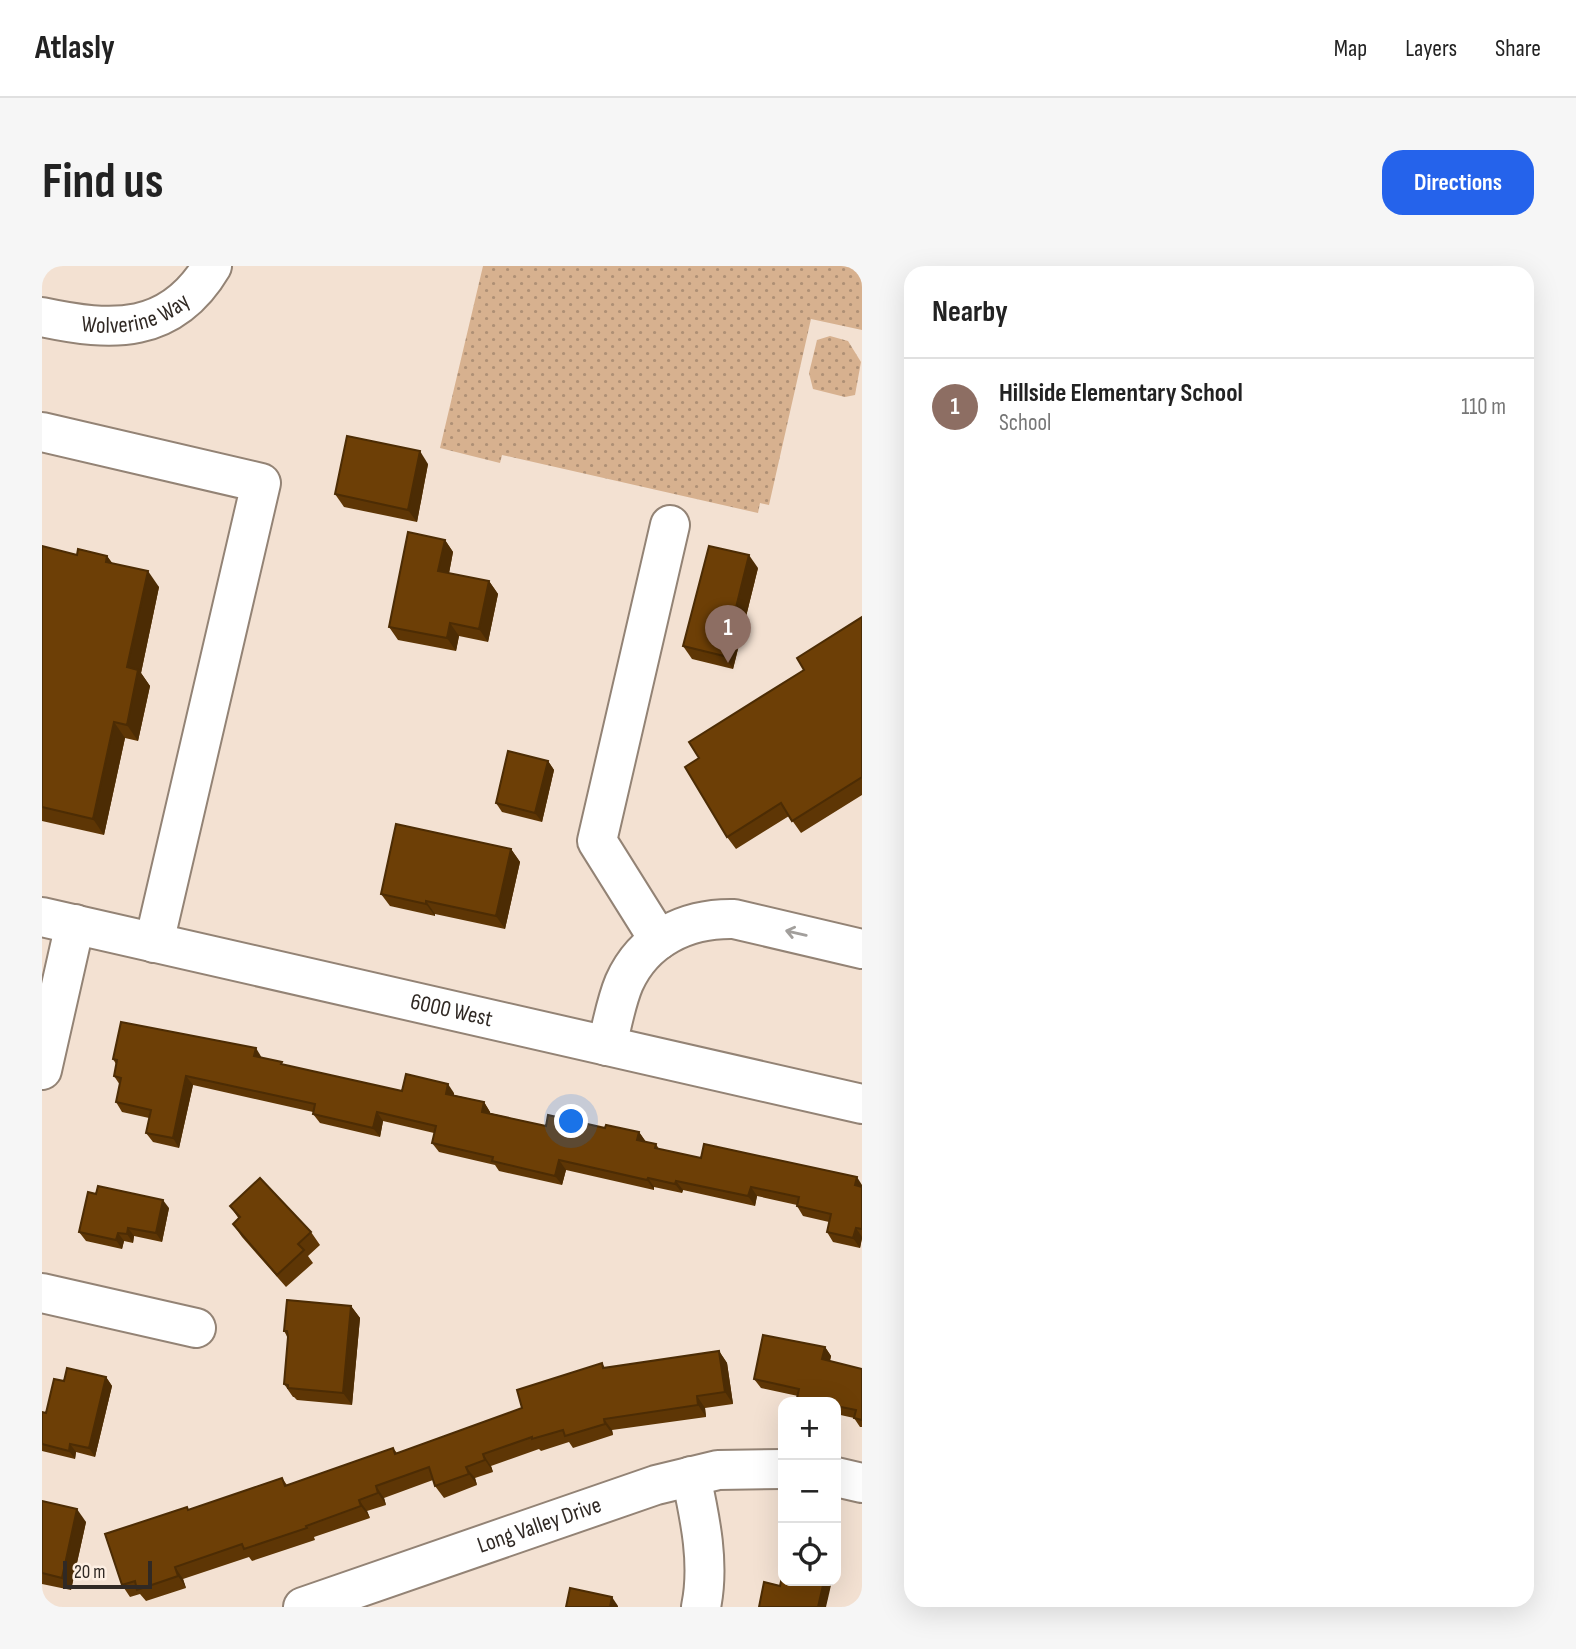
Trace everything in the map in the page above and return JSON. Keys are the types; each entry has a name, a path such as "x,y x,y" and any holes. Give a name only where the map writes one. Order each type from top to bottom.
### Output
{"street":[{"name":"Wolverine Way","path":"42,317 102,327 135,324 152,319 185,300 212,266"},
{"path":"42,432 261,483 154,943"},
{"path":"659,940 597,841 670,524"},
{"path":"607,1046 624,983 645,952 676,929 694,922 734,919 862,949"},
{"path":"42,1070 59,921"},
{"name":"6000 West","path":"59,921 862,1104"},
{"path":"42,1293 196,1328"},
{"name":"Long Valley Drive","path":"303,1607 656,1485 718,1470 778,1469"},
{"path":"691,1476 703,1550 701,1607"},
{"path":"841,1479 862,1483"}],"shaded area":[{"path":"483,266 862,266 862,330 811,319 769,505 760,503 758,513 502,455 500,463 440,448"},
{"path":"830,336 848,341 861,362 855,395 845,397 813,389 809,373 817,340"}],"building":[{"path":"347,436 420,451 408,510 335,494"},
{"path":"408,532 445,540 438,571 489,581 479,629 450,623 447,638 389,627"},
{"path":"42,546 77,555 78,549 107,556 106,562 148,571 127,667 138,670 127,725 114,722 93,819 42,807"},
{"path":"709,546 749,555 724,656 683,646"},
{"path":"862,617 862,777 792,821 781,803 727,837 685,767 699,758 689,742 804,670 797,658"},
{"path":"508,751 548,761 535,813 496,803"},
{"path":"396,824 511,849 496,916 381,894"},
{"path":"121,1022 256,1048 254,1056 282,1062 281,1064 402,1091 406,1074 448,1084 446,1094 484,1102 482,1112 546,1126 548,1115 605,1128 606,1125 639,1132 637,1140 656,1144 655,1148 701,1158 704,1144 857,1177 855,1185 862,1187 862,1229 856,1228 853,1238 827,1232 831,1214 797,1206 799,1197 751,1187 748,1196 676,1181 675,1184 648,1178 647,1180 559,1160 555,1176 492,1161 493,1157 432,1143 436,1126 377,1112 373,1128 313,1114 315,1104 186,1076 173,1138 146,1133 151,1110 116,1102 121,1078 114,1076 117,1060 113,1059"},
{"path":"260,1178 311,1232 298,1244 304,1250 277,1275 233,1224 240,1217 230,1206"},
{"path":"98,1186 163,1200 156,1233 128,1228 127,1234 118,1233 116,1240 79,1232 88,1192 96,1194"},
{"path":"287,1300 351,1306 343,1393 288,1388 288,1385 284,1384 288,1337 287,1331 284,1331"},
{"path":"763,1335 825,1347 822,1359 862,1369 862,1420 854,1418 856,1410 841,1407 841,1397 797,1397 799,1389 754,1379"},
{"path":"719,1351 725,1392 697,1396 698,1405 604,1419 605,1424 565,1436 563,1430 532,1437 483,1454 485,1460 466,1467 469,1474 435,1486 429,1467 376,1486 378,1493 359,1500 361,1506 306,1526 307,1528 244,1549 242,1544 175,1567 178,1576 137,1590 135,1581 122,1585 105,1534 187,1507 188,1510 282,1478 285,1486 393,1448 395,1454 522,1408 517,1390 602,1363 603,1368"},
{"path":"67,1368 106,1377 89,1448 70,1444 69,1451 42,1444 42,1412 46,1413 54,1379 64,1381"},
{"path":"42,1501 77,1509 62,1578 42,1573"},
{"path":"764,1582 778,1586 823,1586 818,1607 759,1607"},
{"path":"570,1588 612,1597 610,1607 566,1607"}],"place":[{"name":"Hillside Elementary School","path":"728,663"}]}
